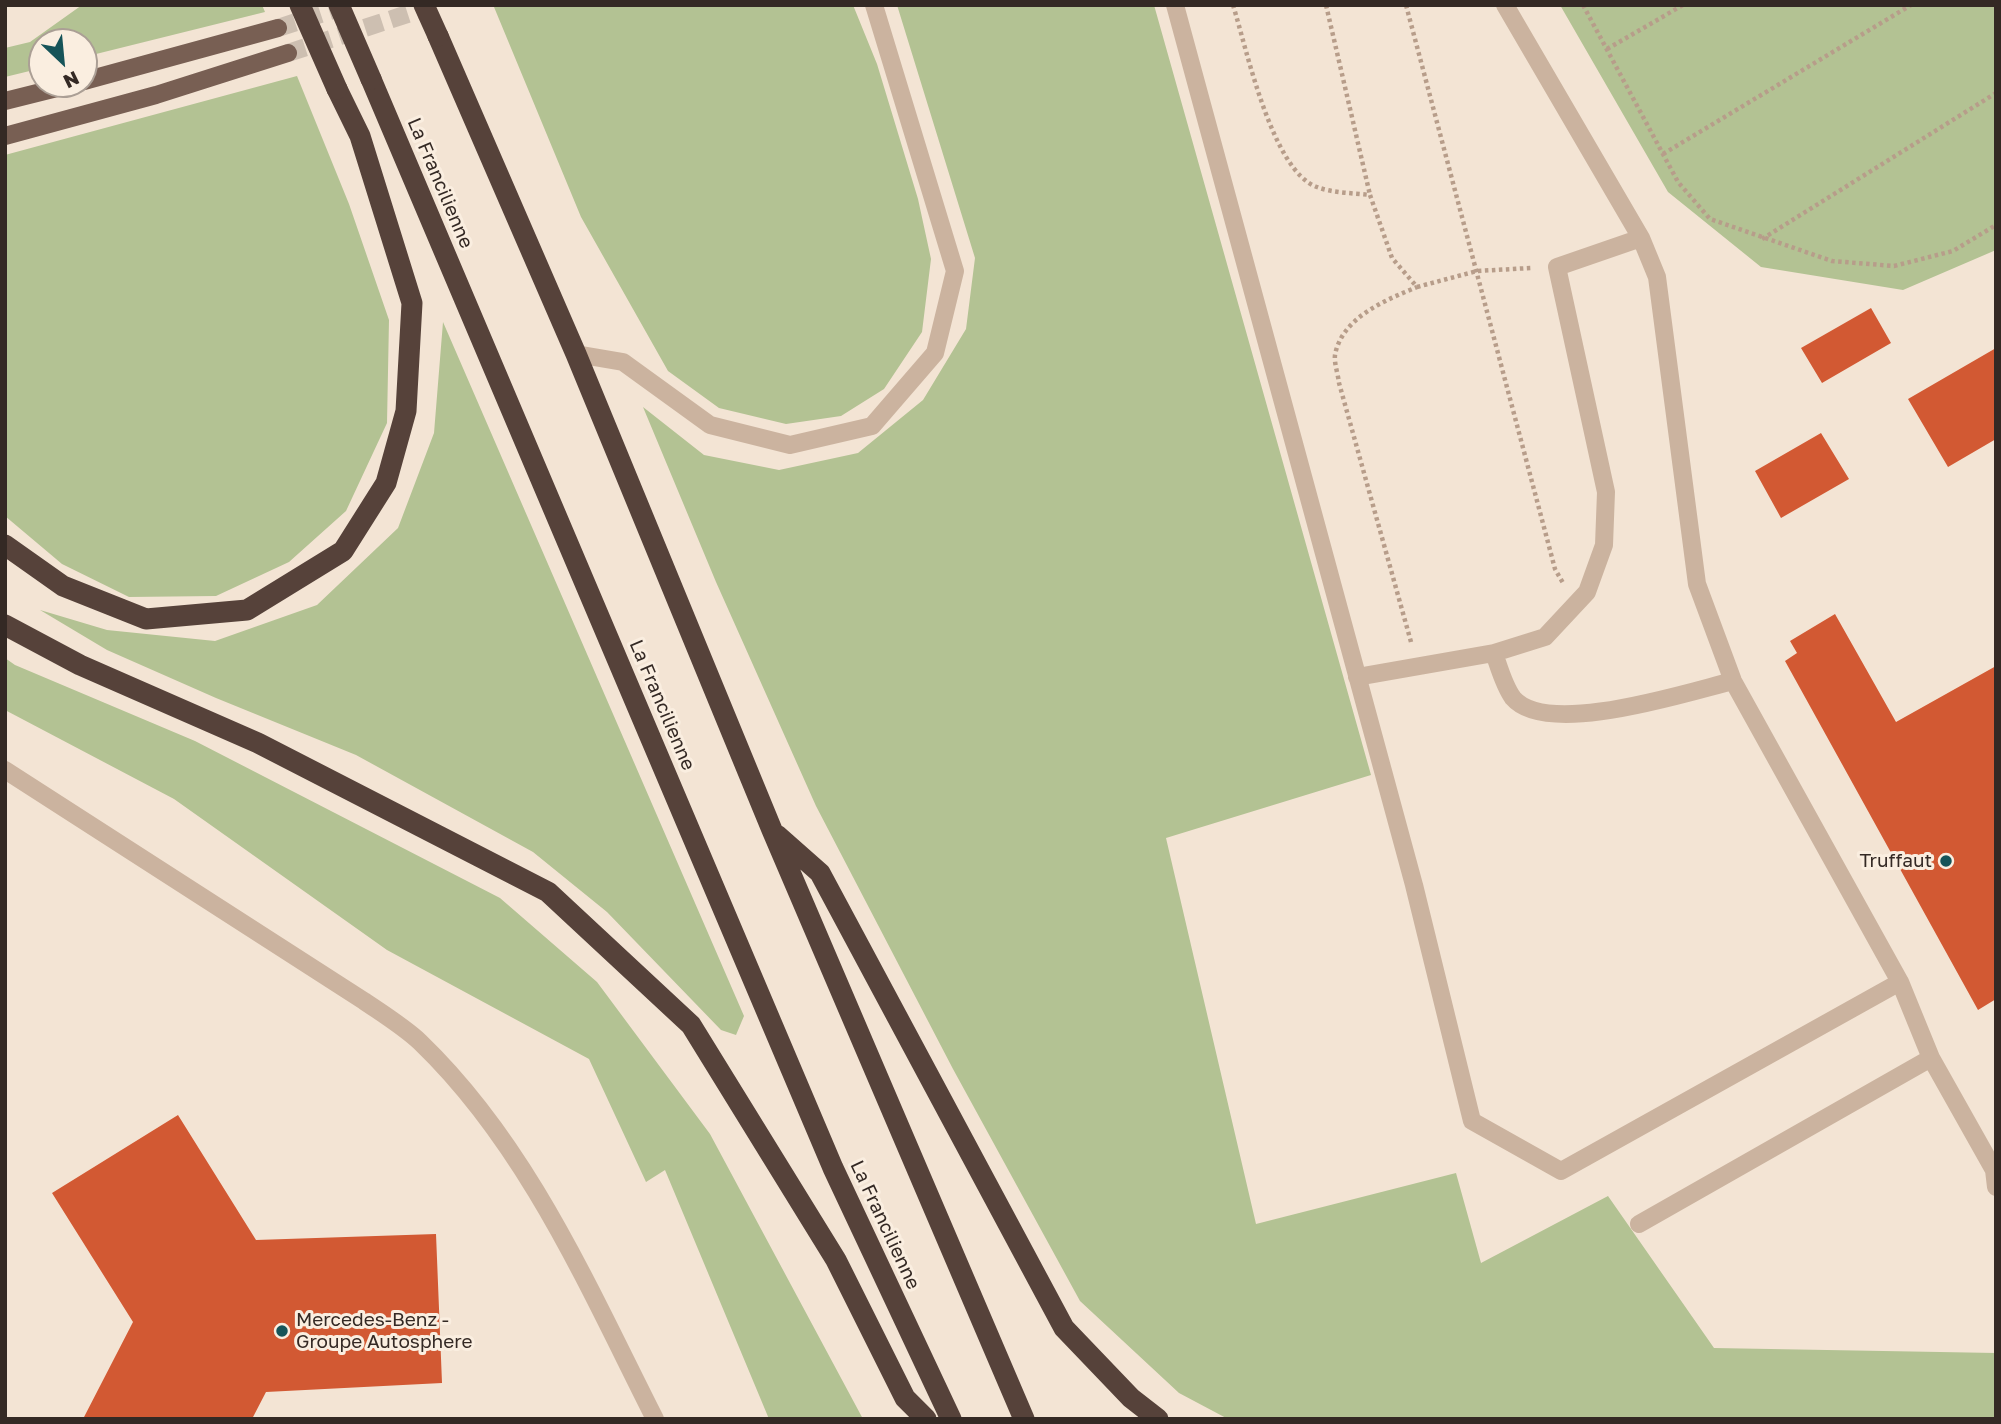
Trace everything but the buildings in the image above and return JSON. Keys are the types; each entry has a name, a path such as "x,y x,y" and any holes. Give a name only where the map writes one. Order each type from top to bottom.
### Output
{"highway":[{"path":"5,545 63,586 146,619 247,610 344,551 386,484 407,411 412,303 360,136 300,5"},
{"name":"La Francilienne","path":"339,5 833,1168 951,1419"},
{"path":"424,5 576,355 772,830 1024,1419"},
{"path":"5,625 80,665 258,743 548,892 691,1025 836,1260 905,1398 926,1419"},
{"path":"772,830 820,873 1064,1328 1131,1398 1158,1419"}],"main road":[{"path":"98,77 278,28"},
{"path":"5,136 156,95 288,53"},
{"path":"5,101 28,95"}],"street":[{"path":"576,355 623,362 710,425 790,445 872,426 935,353 955,271 874,5"},
{"path":"1175,5 1414,885 1472,1121 1561,1171 1900,982"},
{"path":"1504,5 1641,238 1657,277 1697,584 1733,681 1900,982 1931,1058 1994,1170 1996,1187"},
{"path":"1357,677 1494,653 1545,637 1587,592 1604,545 1606,492 1557,267 1641,238"},
{"path":"1494,653 1514,699 1536,711 1566,715 1616,710 1733,681"},
{"path":"5,770 364,1001 419,1041 465,1092 522,1166 569,1249 654,1419"},
{"path":"1639,1224 1931,1058"}],"path":[{"path":"1233,5 1276,144 1298,176 1317,187 1370,195"},
{"path":"1326,5 1370,195 1392,258 1417,287"},
{"path":"1406,5 1555,569 1575,605"},
{"path":"1583,5 1678,182 1710,219 1832,261 1894,266 1953,251 1996,225"},
{"path":"1607,49 1683,5"},
{"path":"1663,154 1910,5"},
{"path":"1762,239 1996,93"},
{"path":"1417,666 1339,383 1335,356 1346,330 1381,302 1417,287 1476,271 1557,267"}],"green space":[{"path":"82,5 262,5 265,12 98,54 98,28 50,28"},
{"path":"853,5 877,64 918,199 931,259 922,332 884,389 841,416 786,424 719,408 668,371 581,217 494,7"},
{"path":"897,5 1154,5 1371,775 1166,838 1256,1224 1456,1173 1481,1263 1608,1196 1714,1348 1996,1353 1996,1419 1228,1419 1179,1393 1080,1301 953,1069 816,806 716,582 643,407 704,455 779,470 858,453 923,400 966,329 975,258"},
{"path":"1560,5 1996,5 1996,250 1903,290 1761,267 1668,192"},
{"path":"28,42 28,71 5,77 5,48"},
{"path":"297,76 349,204 389,320 387,423 346,511 289,562 216,596 129,597 62,564 5,516 5,155"},
{"path":"443,322 744,1016 736,1035 721,1030 607,912 533,852 356,755 107,650 40,610 107,630 215,641 317,605 398,528 434,433"},
{"path":"5,658 15,665 195,741 500,898 597,982 710,1134 863,1419 769,1419 665,1170 646,1182 589,1059 387,950 174,799 5,710"}],"tunnel":[{"path":"278,28 348,5"},
{"path":"288,53 435,5"}],"place":[{"name":"Truffaut","path":"1946,861"},
{"name":"Mercedes-Benz - Groupe Autosphere","path":"282,1331"}]}
